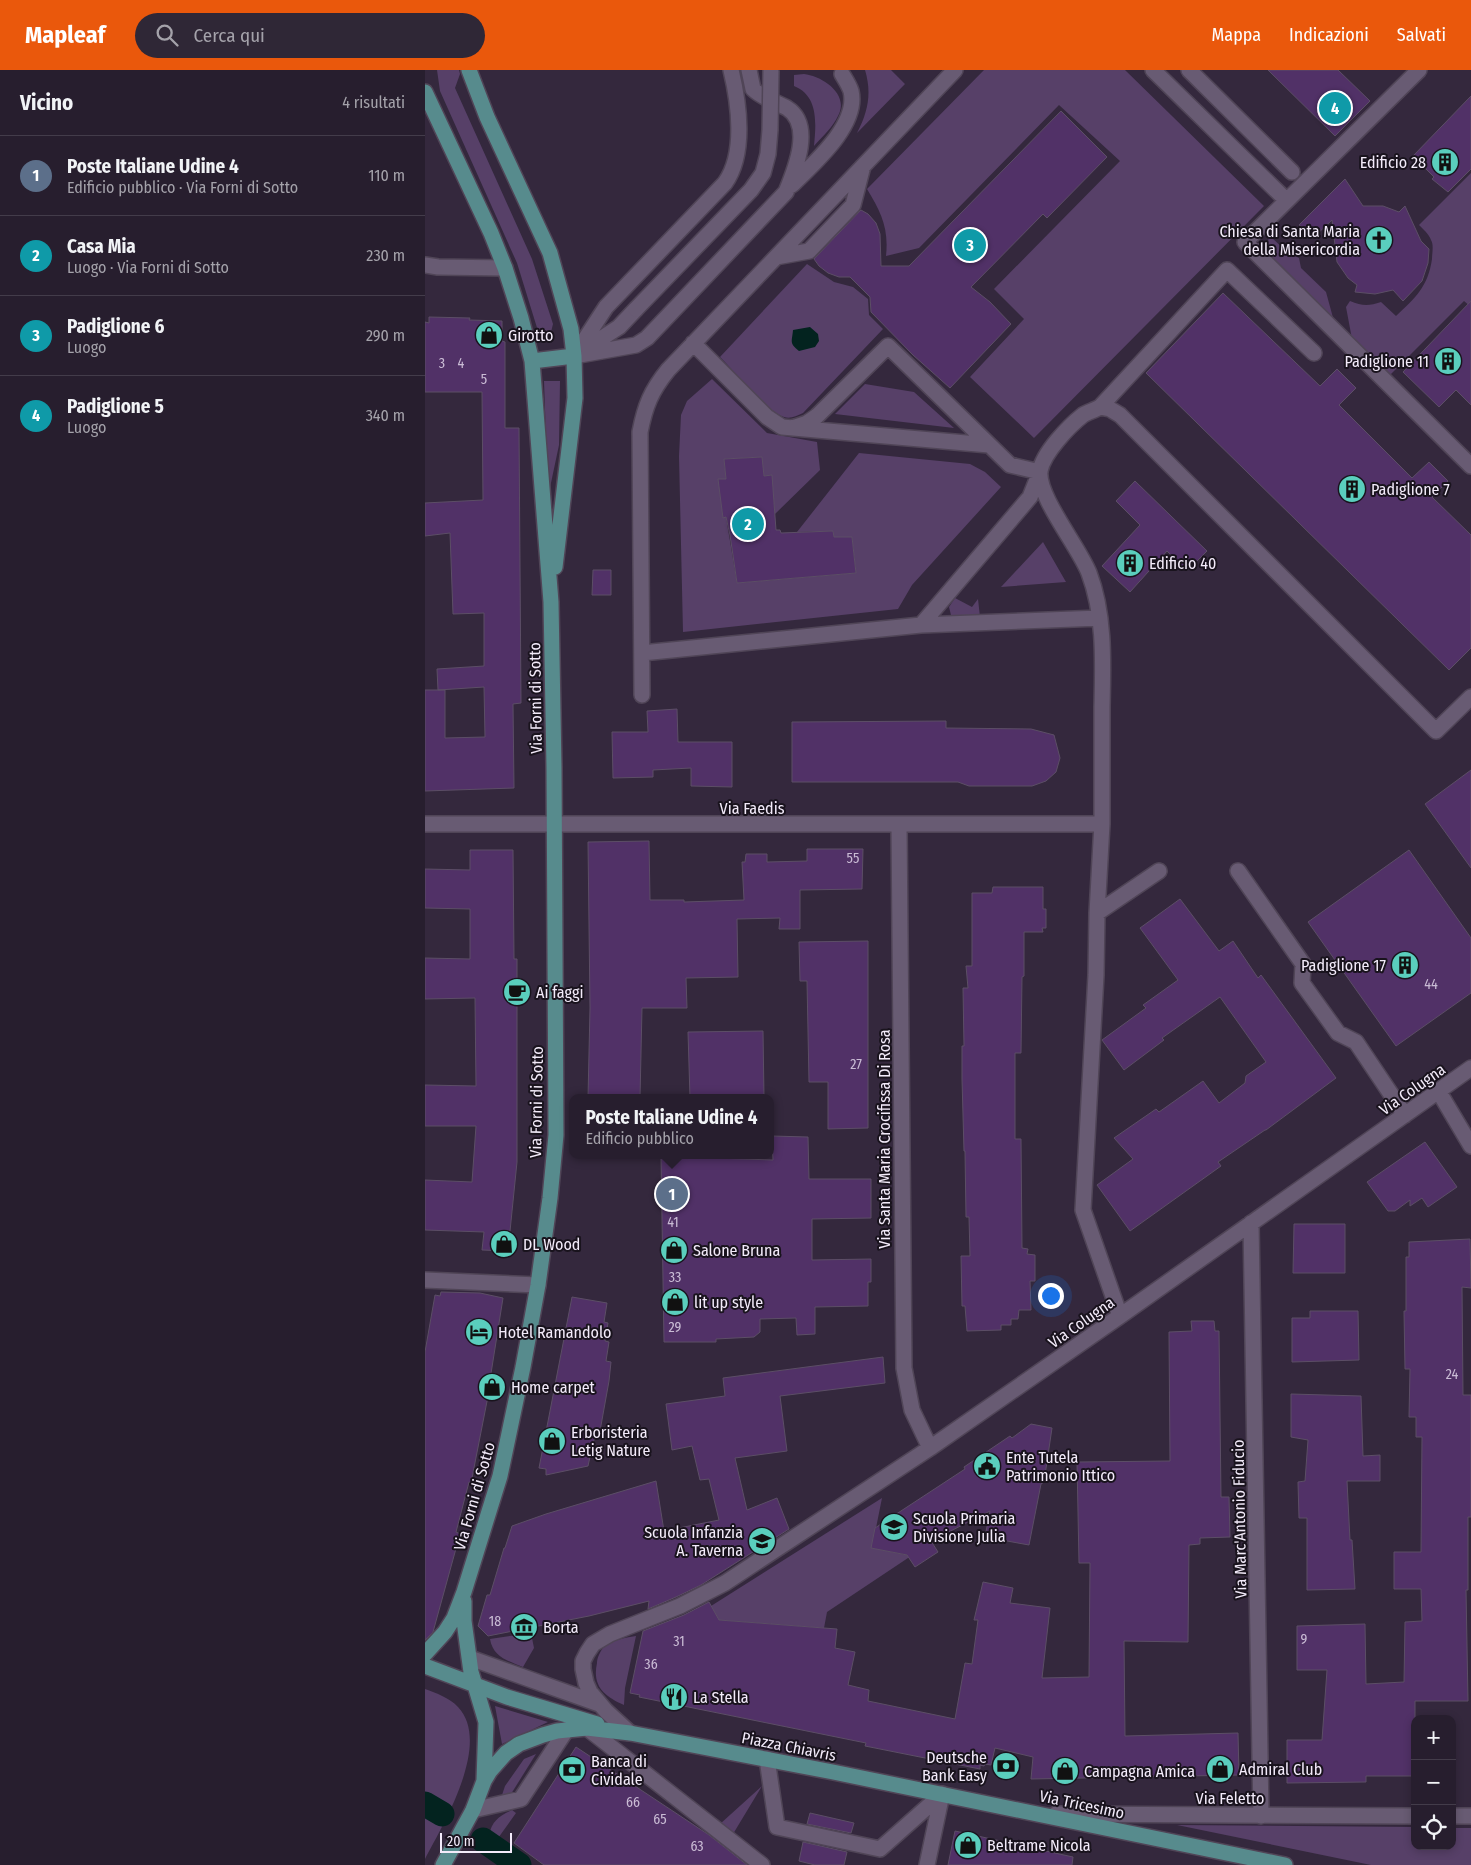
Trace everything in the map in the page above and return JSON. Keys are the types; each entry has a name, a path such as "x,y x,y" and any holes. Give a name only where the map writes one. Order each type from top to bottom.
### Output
{"main road":[{"name":"Via Forni di Sotto","path":"469,70 487,117 549,253 565,305 574,356 575,398 551,602"},
{"name":"Via Forni di Sotto","path":"425,92 491,233 505,268 532,361 551,602 556,1135 550,1198 538,1285 500,1476 464,1592 454,1618 445,1632 425,1654"},
{"path":"532,361 574,356"},
{"name":"Via Forni di Sotto","path":"464,1592 464,1621 475,1686"},
{"name":"Piazza Chiavris","path":"425,1666 475,1686 630,1733"},
{"name":"Piazza Chiavris","path":"475,1686 486,1722 484,1781"},
{"name":"Piazza Chiavris","path":"443,1865 454,1858 484,1781 497,1761 519,1744 543,1735 567,1730 587,1728 630,1733 941,1794"},
{"name":"Via Tricesimo","path":"941,1794 1285,1865"}],"street":[{"path":"574,356 606,307 725,183 731,174 735,165 739,141 731,70"},
{"path":"749,70 753,89 794,114 799,124 800,151 798,162 786,192"},
{"path":"574,356 619,327 751,190 763,173 770,142 771,70"},
{"path":"642,695 640,432 645,406 656,385 693,343 955,70"},
{"path":"1153,70 1281,195"},
{"path":"1189,70 1293,172"},
{"path":"1419,70 1245,242 1471,466"},
{"path":"574,356 636,345 647,338 827,150 845,123 849,112 851,93 842,74"},
{"path":"425,265 438,267 505,268"},
{"path":"921,626 1030,497 1045,456 1054,444 1084,415 1100,407 1227,270 1314,353"},
{"path":"693,343 767,417 782,427 989,445"},
{"path":"792,428 807,423 817,416 887,346 1009,465 1040,472"},
{"path":"1100,407 1110,409 1120,415 1436,731 1471,698"},
{"path":"1040,472 1045,494 1089,571 1100,618 1103,657 1102,824 1083,1210 1120,1316"},
{"path":"642,653 921,626 1100,618"},
{"name":"Via Faedis","path":"425,824 899,826 1102,824"},
{"name":"Via Santa Maria Crocifissa Di Rosa","path":"899,826 903,1368 912,1410 930,1448"},
{"path":"1097,913 1159,871"},
{"path":"1238,871 1303,964 1302,983 1338,1033 1356,1042 1405,1115"},
{"name":"Via Colugna","path":"599,1704 586,1683 583,1669 583,1661 593,1644 610,1634 703,1595 930,1448 1471,1068"},
{"path":"1439,1092 1471,1146"},
{"name":"Via Marc'Antonio Fiducio","path":"1251,1222 1261,1816"},
{"path":"425,1280 538,1285"},
{"path":"469,1658 599,1704 630,1733"},
{"path":"587,1728 762,1865"},
{"path":"473,1810 521,1799 567,1730"},
{"path":"767,1759 777,1827 880,1849 941,1794"},
{"path":"927,1865 941,1794"},
{"name":"Via Feletto","path":"1045,1814 1411,1816"},
{"path":"1456,1816 1471,1816"}],"shaded area":[{"path":"437,70 459,70 460,74 455,88 532,259 553,324 551,332 547,337 542,336 538,331 517,263 440,91"},
{"path":"865,70 891,70 905,84 857,133 864,118 868,102"},
{"path":"984,70 1125,70 1264,206 1034,438 970,377 1024,319 994,289 1120,161 1059,105 919,248 886,256 887,246 883,221 867,189"},
{"path":"804,74 826,82 832,87 840,100 841,108 836,120 814,146 815,120 812,104 802,91 794,86 794,75"},
{"path":"1471,173 1471,307 1464,301 1389,376 1352,339 1346,307 1350,301 1366,305 1381,302 1396,316 1415,297 1424,285 1432,259 1430,238 1419,225"},
{"path":"1269,235 1287,252 1299,258 1301,268 1326,292 1335,325 1270,257"},
{"path":"807,264 834,282 853,287 868,299 869,315 883,329 803,413 787,418 777,413 760,399 720,357"},
{"path":"810,327 818,334 819,341 815,347 799,351 792,344 793,330"},
{"path":"712,379 767,433 817,442 820,470 775,514 771,475 764,476 761,457 724,459 726,479 719,480 723,517 726,517 737,583 856,573 852,537 834,537 833,531 797,532 859,453 970,464 985,472 1001,487 912,585 898,609 683,632 679,456 681,415 687,401"},
{"path":"544,381 560,381 559,445 548,497"},
{"path":"865,384 914,392 954,428 835,414"},
{"path":"1043,542 1066,582 1001,587"},
{"path":"955,598 972,607 978,599 980,617 954,617 951,615 949,607"},
{"path":"882,1498 872,1548 911,1556 827,1612 824,1628 718,1620 711,1606"},
{"path":"531,1633 534,1648 523,1667 502,1658 494,1650 490,1639"},
{"path":"636,1636 625,1688 624,1705 605,1694 601,1689 596,1678 597,1661 603,1648 610,1643"},
{"path":"425,1689 447,1698 458,1707 467,1722 470,1741 468,1761 453,1805 425,1859"},
{"path":"495,1706 548,1722 502,1744"},
{"path":"536,1754 511,1794 502,1795 505,1786 524,1759"},
{"path":"762,1786 733,1834 720,1824"},
{"path":"512,1810 516,1813 496,1841 489,1835 492,1826 500,1817"},
{"path":"1177,1825 1411,1827 1411,1850 1456,1850 1456,1828 1471,1828 1471,1865 1371,1865"}],"building":[{"path":"1268,70 1338,70 1370,101 1335,136"},
{"name":"Edificio 28","path":"1471,96 1471,169 1448,192 1432,179 1434,177 1413,156"},
{"path":"1061,111 1107,157 1047,218 1043,214 971,287 990,302 1011,324 950,388 913,355 871,312 870,297 850,277 839,277 828,273 814,259 861,210 868,214 876,223 880,234 881,266 909,266"},
{"name":"Chiesa di Santa Maria della Misericordia","path":"1345,179 1363,206 1383,206 1399,212 1405,206 1421,241 1429,249 1428,263 1422,281 1403,301 1393,290 1375,294 1355,292 1357,285 1348,278 1337,262 1332,220 1315,236 1299,225"},
{"name":"Padiglione 7","path":"1223,293 1320,386 1337,369 1356,388 1339,405 1412,478 1429,462 1448,481 1432,497 1471,535 1471,648 1449,670 1146,373"},
{"name":"Padiglione 11","path":"1471,301 1471,405 1456,390 1439,407 1403,372"},
{"path":"429,317 502,321 502,341 505,342 505,428 519,428 521,703 513,704 514,788 425,791 425,690 438,690 437,669 484,666 484,613 453,614 450,533 425,536 425,503 483,500 482,392 425,392 425,322 429,323","holes":["484,687 485,737 445,738 445,690 438,690"]},
{"path":"762,457 764,476 772,475 776,530 780,530 781,533 833,531 834,537 852,537 856,573 737,583 730,535 726,517 723,518 718,479 726,479 724,459"},
{"path":"1135,481 1207,551 1187,571 1167,551 1130,592 1102,566 1140,525 1116,501"},
{"path":"593,570 611,570 611,595 592,595"},
{"path":"677,709 678,742 732,742 732,787 691,786 691,768 653,770 653,777 613,778 612,732 648,732 647,711"},
{"path":"946,721 946,728 1031,729 1054,735 1060,758 1056,772 1046,781 1032,786 969,786 958,782 792,782 792,722"},
{"path":"1471,770 1471,868 1425,804"},
{"path":"649,841 650,900 684,900 684,902 744,900 742,862 745,862 746,854 767,854 767,862 807,861 807,849 863,849 862,889 800,890 800,929 779,929 780,918 737,919 738,977 686,978 687,1008 642,1008 640,1094 588,1094 590,1008 588,842"},
{"path":"470,850 513,850 514,959 517,959 517,1162 508,1251 482,1250 484,1232 425,1230 425,1180 472,1182 476,1126 425,1126 425,1085 476,1086 475,998 425,999 425,958 470,959 470,909 425,908 425,869 470,870"},
{"name":"Padiglione 17","path":"1409,850 1471,938 1471,993 1396,1046 1308,922"},
{"path":"993,887 1043,887 1043,909 1046,909 1046,928 1042,928 1043,932 1024,932 1021,1053 1015,1053 1015,1139 1021,1139 1022,1248 1028,1249 1027,1254 1035,1255 1035,1281 1030,1281 1031,1310 1019,1310 1018,1319 1011,1319 1011,1325 1001,1325 1001,1330 967,1331 965,1306 962,1306 961,1256 970,1256 969,1217 966,1217 962,1079 962,1046 964,1046 963,988 968,988 966,966 972,966 972,893 992,893"},
{"path":"1180,899 1219,951 1233,941 1258,978 1261,975 1336,1078 1266,1130 1218,1162 1221,1166 1130,1231 1097,1185 1133,1159 1114,1138 1156,1109 1159,1112 1203,1081 1219,1103 1245,1083 1246,1076 1266,1062 1220,997 1162,1038 1164,1040 1124,1070 1102,1040 1146,1008 1143,1005 1178,980 1140,928"},
{"path":"868,941 868,1128 828,1129 828,1082 809,1082 807,981 800,981 799,942"},
{"path":"763,1031 764,1094 690,1094 688,1032"},
{"path":"774,1136 808,1137 809,1179 871,1179 871,1218 812,1219 812,1260 871,1259 871,1282 868,1282 868,1306 815,1307 815,1334 797,1335 796,1318 760,1319 760,1332 754,1337 716,1339 716,1342 664,1342 661,1159 773,1160"},
{"path":"1425,1142 1457,1187 1428,1207 1422,1198 1410,1206 1410,1200 1395,1211 1388,1211 1367,1182"},
{"path":"1294,1224 1345,1224 1345,1273 1293,1273"},
{"path":"1470,1239 1471,1288 1462,1287 1463,1395 1471,1395 1471,1517 1468,1517 1468,1590 1466,1590 1468,1701 1415,1701 1415,1715 1411,1715 1411,1776 1366,1776 1366,1782 1287,1783 1287,1740 1322,1740 1327,1670 1297,1670 1297,1626 1365,1624 1366,1684 1404,1682 1405,1622 1422,1621 1421,1589 1394,1589 1394,1552 1421,1552 1422,1437 1416,1437 1416,1417 1409,1417 1410,1369 1405,1369 1404,1311 1406,1311 1406,1257 1409,1257 1409,1242"},
{"path":"441,1292 480,1293 503,1298 490,1386 471,1483 469,1482 456,1532 460,1534 433,1632 425,1640 425,1352 435,1295 440,1296"},
{"path":"572,1297 607,1303 604,1322 608,1323 605,1341 609,1342 606,1361 611,1362 609,1381 600,1431 597,1431 588,1466 546,1475 546,1469 539,1468"},
{"path":"1310,1311 1358,1311 1359,1360 1292,1362 1292,1318 1310,1318"},
{"path":"1191,1321 1214,1321 1215,1331 1219,1331 1221,1497 1229,1497 1230,1537 1200,1538 1200,1544 1189,1545 1188,1642 1124,1641 1125,1736 1238,1733 1239,1775 1031,1779 1033,1757 995,1748 991,1765 980,1765 980,1769 865,1746 866,1743 639,1697 640,1695 630,1693 643,1631 684,1615 709,1602 719,1620 837,1629 835,1648 855,1652 848,1685 869,1690 868,1701 955,1719 965,1663 972,1664 978,1620 974,1620 983,1582 1013,1588 1010,1603 1050,1608 1042,1678 1089,1677 1090,1563 1079,1563 1077,1462 1170,1461 1169,1332 1192,1331"},
{"path":"883,1357 885,1383 780,1396 787,1451 735,1458 747,1510 777,1498 789,1529 701,1585 648,1609 649,1601 589,1616 488,1636 478,1626 512,1526 656,1481 664,1531 719,1520 709,1479 700,1480 692,1446 672,1450 666,1404 725,1396 723,1378"},
{"path":"1291,1394 1361,1396 1363,1456 1380,1455 1380,1481 1347,1481 1355,1589 1307,1590 1307,1518 1299,1518 1298,1482 1305,1481 1308,1440 1291,1437"},
{"path":"1031,1424 1052,1428 1044,1482 1041,1484 1029,1545 985,1537 990,1511 931,1541 938,1552 915,1567 907,1555 871,1548 875,1528 965,1469 964,1467 1010,1436 1012,1438"},
{"path":"576,1747 709,1835 747,1865 544,1865 514,1843"},
{"path":"810,1813 854,1823 851,1833 807,1824"},
{"path":"955,1831 1073,1857 1072,1865 948,1865"},
{"path":"803,1842 847,1852 844,1865 815,1865 799,1861"}],"waterway":[{"path":"425,1804 442,1814"},
{"path":"483,1840 519,1865"}],"place":[{"name":"Padiglione 5","path":"1335,108"},
{"name":"Edificio 28","path":"1445,162"},
{"name":"Chiesa di Santa Maria della Misericordia","path":"1379,240"},
{"name":"Padiglione 6","path":"970,245"},
{"name":"Girotto","path":"489,335"},
{"name":"Padiglione 11","path":"1448,361"},
{"name":"Padiglione 7","path":"1352,489"},
{"name":"Casa Mia","path":"748,524"},
{"name":"Edificio 40","path":"1130,563"},
{"name":"Padiglione 17","path":"1405,965"},
{"name":"Ai faggi","path":"517,992"},
{"name":"Poste Italiane Udine 4","path":"672,1194"},
{"name":"DL Wood","path":"504,1244"},
{"name":"Salone Bruna","path":"674,1250"},
{"name":"lit up style","path":"675,1302"},
{"name":"Hotel Ramandolo","path":"479,1332"},
{"name":"Home carpet","path":"492,1387"},
{"name":"Erboristeria Letig Nature","path":"552,1441"},
{"name":"Ente Tutela Patrimonio Ittico","path":"987,1466"},
{"name":"Scuola Primaria Divisione Julia","path":"894,1527"},
{"name":"Scuola Infanzia A. Taverna","path":"762,1541"},
{"name":"Borta","path":"524,1627"},
{"name":"La Stella","path":"674,1697"},
{"name":"Deutsche Bank Easy","path":"1006,1766"},
{"name":"Admiral Club","path":"1220,1769"},
{"name":"Banca di Cividale","path":"572,1770"},
{"name":"Campagna Amica","path":"1065,1771"},
{"name":"Beltrame Nicola","path":"968,1845"}]}
